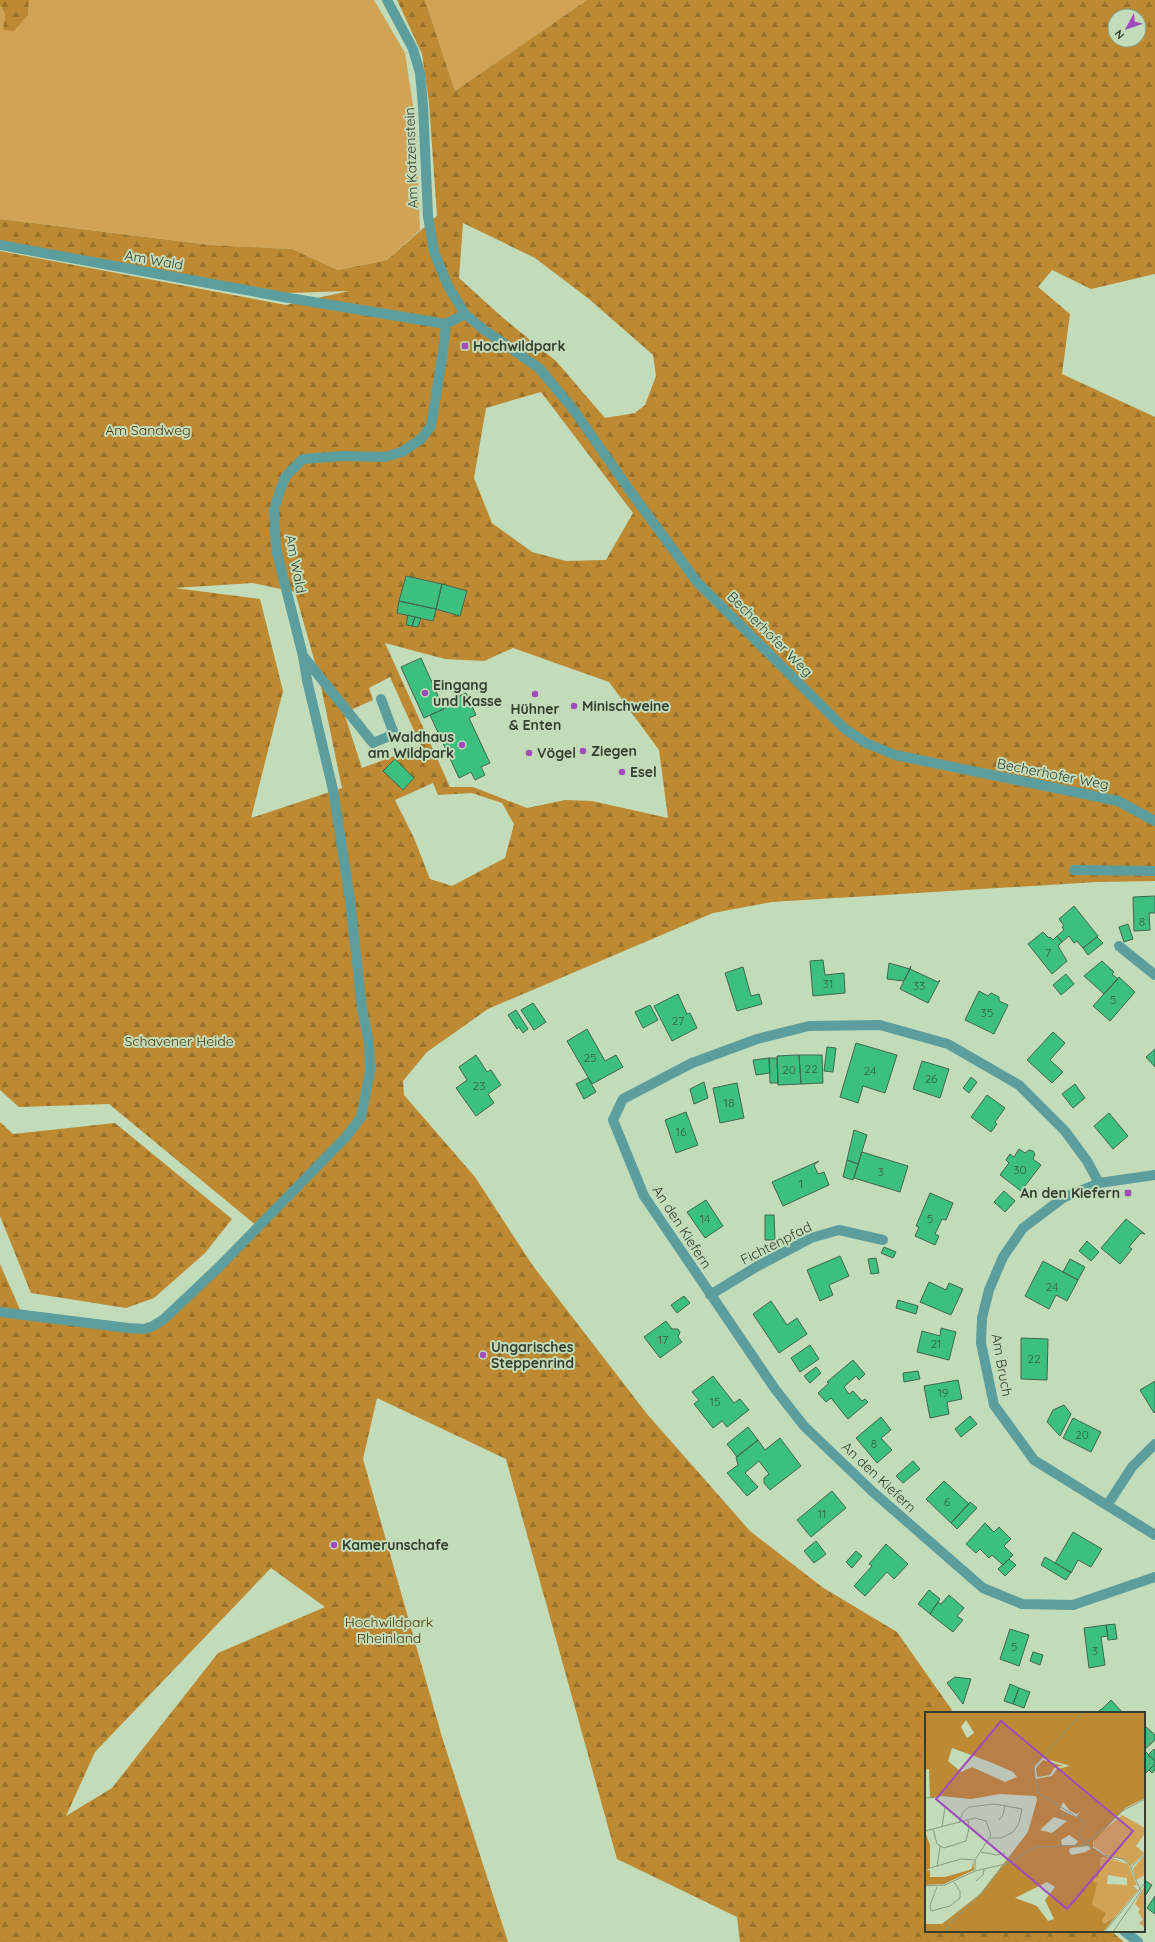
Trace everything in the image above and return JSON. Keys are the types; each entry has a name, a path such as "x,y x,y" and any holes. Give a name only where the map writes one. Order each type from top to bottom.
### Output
{"street":[{"name":"Am Katzenstein","path":"387,0 413,49 420,73 423,105 428,216 434,252 448,286 465,314"},
{"name":"Am Wald","path":"0,246 289,298 446,324 431,426 421,439 402,452 386,457 343,456 303,459 286,476 274,510 276,549 303,656 373,743 394,734 381,699"},
{"path":"446,324 465,314"},
{"name":"Becherhofer Weg","path":"465,314 483,329 539,368 573,409 633,495 697,582 845,729 866,743 895,755 1118,801 1155,821"},
{"path":"0,1312 128,1328 144,1328 153,1326 164,1319 219,1267 346,1138 361,1117 370,1071 369,1043 362,1009 350,900 333,790 307,680 303,656"},
{"path":"1074,870 1155,871"},
{"path":"1119,946 1155,975"},
{"name":"An den Kiefern","path":"1099,1183 1087,1161 1065,1131 1019,1084 948,1044 880,1025 809,1026 757,1039 692,1063 624,1098 613,1120 644,1196 775,1389 804,1426 873,1492 983,1588 1022,1604 1073,1605 1155,1577"},
{"name":"Am Bruch","path":"1155,1175 1099,1183 1062,1198 1022,1228 1003,1258 989,1290 982,1318 980,1343 994,1405 1034,1460 1108,1504 1155,1535"},
{"name":"Fichtenpfad","path":"710,1295 756,1267 811,1238 839,1230 883,1240"},
{"path":"1108,1504 1132,1467 1155,1444"},
{"path":"1125,1932 1138,1942"}],"shaded area":[{"path":"29,0 374,0 405,53 416,125 420,230 387,260 338,270 292,249 211,245 0,219 0,5 5,14 3,30 28,15"},
{"path":"425,0 587,0 455,91"}],"green space":[{"path":"0,0 29,0 28,15 14,31 3,30 5,14 0,5"},
{"path":"397,0 425,0 455,91 587,0 1155,0 1155,274 1091,289 1052,270 1038,287 1070,314 1062,374 1155,417 1155,881 1097,882 772,902 713,913 488,1009 427,1052 403,1081 404,1095 475,1177 533,1266 647,1414 750,1531 822,1587 897,1632 953,1712 925,1712 925,1932 1112,1932 1124,1942 740,1942 737,1917 617,1859 506,1459 377,1398 363,1459 442,1737 508,1942 0,1942 0,1264 22,1314 153,1326 258,1227 109,1104 19,1107 0,1090 0,251 286,305 349,291 287,293 0,241 0,219 211,245 292,249 338,270 387,260 437,216 429,103 422,54","holes":["463,223 535,258 589,299 653,355 656,376 645,405 635,413 605,418 556,361 502,317 459,278","541,392 633,513 606,560 566,561 532,552 492,523 474,478 486,408","253,583 295,592 319,677 342,788 251,818 283,691 260,599 175,588","385,643 445,659 484,661 513,648 609,682 659,750 668,818 592,801 565,800 527,808 473,787 450,787","390,677 421,746 362,768 344,713 373,700 369,688","433,783 438,795 472,793 502,803 514,824 505,858 452,886 430,879 414,838 395,800","271,1568 325,1607 218,1653 112,1788 66,1816 95,1752"]},
{"path":"0,1122 13,1134 115,1123 232,1219 205,1253 154,1298 126,1308 31,1293 0,1216"}],"building":[{"path":"406,576 442,584 436,609 399,601"},
{"path":"442,584 467,591 460,616 436,609"},
{"path":"399,601 436,609 433,621 397,613"},
{"path":"408,615 415,617 412,626 406,625"},
{"path":"415,617 421,618 418,627 412,626"},
{"name":"Eingang und Kasse","path":"421,658 444,709 424,718 401,667"},
{"name":"Waldhaus am Wildpark","path":"466,693 476,715 469,718 490,763 481,767 485,775 475,780 471,772 459,778 430,715 444,709 442,704"},
{"path":"395,759 414,778 403,790 383,771"},
{"path":"1155,896 1155,913 1149,913 1150,930 1134,931 1133,897"},
{"path":"1074,906 1098,936 1083,948 1077,941 1074,943 1069,936 1062,942 1057,936 1064,930 1062,927 1064,926 1059,919"},
{"path":"1128,924 1133,939 1124,942 1119,927"},
{"path":"1043,932 1053,940 1057,936 1062,942 1058,946 1067,961 1052,974 1028,944"},
{"path":"1097,937 1103,943 1088,955 1083,948"},
{"path":"823,960 825,975 844,973 845,993 813,996 810,961"},
{"path":"1102,961 1114,972 1112,974 1118,979 1104,994 1084,976"},
{"path":"889,963 910,969 904,981 887,979"},
{"path":"911,966 910,969 938,982 940,980 928,1003 900,989"},
{"path":"743,967 751,996 759,994 762,1004 737,1011 725,973"},
{"path":"1066,974 1074,984 1061,995 1053,985"},
{"path":"1119,977 1135,992 1110,1021 1093,1006"},
{"path":"979,991 988,996 991,993 999,997 999,1001 1008,1005 994,1034 965,1020"},
{"path":"678,994 687,1014 690,1013 697,1028 672,1041 654,1006"},
{"path":"533,1003 546,1022 534,1030 521,1010"},
{"path":"650,1005 658,1020 643,1028 635,1012"},
{"path":"516,1010 528,1029 523,1033 519,1027 517,1029 508,1015"},
{"path":"587,1029 605,1061 616,1055 623,1067 592,1084 567,1041"},
{"path":"1053,1032 1065,1043 1050,1060 1063,1072 1052,1083 1027,1060"},
{"path":"856,1043 897,1055 885,1093 863,1086 858,1103 840,1097"},
{"path":"827,1047 836,1048 833,1072 824,1071"},
{"path":"1155,1049 1155,1067 1146,1057"},
{"path":"476,1055 487,1072 491,1070 501,1085 488,1094 494,1103 476,1116 456,1088 467,1080 459,1067"},
{"path":"799,1055 801,1084 778,1085 777,1056"},
{"path":"799,1055 822,1055 823,1083 801,1084"},
{"path":"769,1058 770,1073 756,1075 753,1060"},
{"path":"769,1058 777,1058 778,1083 770,1083"},
{"path":"922,1061 949,1069 940,1098 913,1089"},
{"path":"971,1077 977,1082 969,1093 963,1088"},
{"path":"588,1078 596,1092 584,1099 576,1084"},
{"path":"704,1082 708,1098 694,1104 690,1089"},
{"path":"737,1083 744,1118 720,1123 713,1088"},
{"path":"1075,1084 1085,1098 1073,1108 1062,1094"},
{"path":"987,1095 1005,1108 995,1122 997,1124 991,1132 971,1117"},
{"path":"686,1112 698,1145 676,1153 665,1120"},
{"path":"1109,1113 1128,1136 1113,1149 1094,1126"},
{"path":"854,1130 867,1135 858,1164 847,1160"},
{"path":"1019,1149 1025,1153 1029,1150 1033,1151 1035,1154 1033,1159 1041,1165 1021,1191 1000,1175 1009,1163 1006,1160 1010,1154 1014,1157"},
{"path":"862,1152 908,1166 900,1192 854,1178"},
{"path":"847,1160 858,1164 853,1180 843,1177"},
{"path":"819,1161 814,1165 818,1174 824,1172 829,1185 783,1206 772,1182"},
{"path":"1004,1191 1015,1201 1005,1212 994,1202"},
{"path":"930,1193 953,1203 946,1220 942,1219 935,1234 939,1236 935,1245 915,1236 919,1227 916,1226"},
{"path":"706,1200 723,1226 705,1238 687,1212"},
{"path":"765,1215 774,1215 775,1240 765,1240"},
{"path":"1126,1219 1145,1234 1141,1233 1129,1247 1132,1249 1120,1264 1101,1248"},
{"path":"1087,1241 1099,1252 1091,1261 1079,1251"},
{"path":"884,1247 896,1252 893,1258 881,1253"},
{"path":"840,1256 849,1276 829,1285 833,1295 820,1301 807,1270"},
{"path":"876,1258 879,1273 871,1274 868,1259"},
{"path":"1070,1259 1085,1267 1078,1280 1063,1272"},
{"path":"1043,1261 1078,1280 1067,1301 1056,1295 1049,1309 1025,1296"},
{"path":"929,1282 946,1290 949,1283 963,1289 951,1315 920,1302"},
{"path":"684,1296 690,1303 677,1313 671,1305"},
{"path":"898,1300 918,1306 916,1314 896,1308"},
{"path":"771,1301 787,1325 797,1318 807,1334 779,1353 753,1314"},
{"path":"666,1321 672,1329 678,1329 680,1332 678,1337 682,1342 660,1358 644,1337"},
{"path":"941,1328 956,1332 949,1360 917,1352 922,1331 940,1336"},
{"path":"1021,1338 1048,1339 1047,1380 1021,1379"},
{"path":"810,1345 819,1359 800,1372 791,1358"},
{"path":"853,1360 865,1374 859,1380 856,1376 844,1387 849,1394 853,1391 862,1401 865,1399 868,1402 848,1419 831,1398 826,1402 818,1393 829,1383 827,1382"},
{"path":"816,1367 821,1373 810,1383 804,1376"},
{"path":"918,1371 920,1379 904,1382 903,1373"},
{"path":"713,1376 734,1403 740,1399 749,1410 727,1427 722,1421 713,1428 694,1404 699,1400 692,1392"},
{"path":"958,1380 962,1399 947,1402 949,1414 930,1418 924,1386"},
{"path":"1155,1381 1155,1412 1154,1413 1140,1390"},
{"path":"1064,1405 1071,1414 1060,1436 1047,1422 1053,1410"},
{"path":"970,1416 977,1424 961,1437 955,1429"},
{"path":"881,1417 891,1430 881,1438 892,1450 877,1463 856,1438"},
{"path":"1073,1418 1101,1432 1091,1452 1063,1438"},
{"path":"748,1427 758,1440 737,1457 727,1444"},
{"path":"780,1438 801,1466 770,1490 764,1483 764,1478 769,1474 759,1461 745,1473 758,1487 747,1496 727,1473 738,1465 736,1457 758,1440 765,1450"},
{"path":"913,1461 920,1469 903,1483 896,1476"},
{"path":"944,1481 969,1504 951,1523 926,1499"},
{"path":"832,1491 846,1508 811,1537 797,1520"},
{"path":"970,1502 977,1508 957,1529 951,1523"},
{"path":"985,1523 994,1532 999,1527 1011,1539 1004,1546 1013,1555 1003,1565 992,1555 989,1558 980,1549 976,1553 966,1544"},
{"path":"1073,1532 1102,1549 1091,1567 1078,1560 1071,1573 1055,1563"},
{"path":"816,1541 826,1554 814,1563 804,1551"},
{"path":"886,1544 908,1564 894,1579 887,1572 865,1596 854,1586 872,1566 869,1564"},
{"path":"856,1551 862,1556 852,1568 846,1562"},
{"path":"1045,1557 1071,1572 1066,1580 1041,1565"},
{"path":"1009,1559 1016,1565 1005,1576 998,1569"},
{"path":"929,1590 940,1599 930,1614 918,1604"},
{"path":"949,1595 964,1608 957,1616 963,1620 953,1632 930,1614 938,1602 941,1604"},
{"path":"1115,1624 1117,1639 1108,1640 1106,1625"},
{"path":"1106,1625 1108,1636 1101,1637 1105,1665 1089,1668 1084,1628"},
{"path":"1010,1629 1029,1635 1019,1666 1000,1659"},
{"path":"1033,1652 1043,1655 1040,1665 1030,1661"},
{"path":"955,1677 971,1679 963,1704 947,1683"},
{"path":"1010,1684 1019,1688 1013,1704 1004,1701"},
{"path":"1019,1688 1030,1692 1024,1708 1013,1704"},
{"path":"1111,1700 1122,1712 1097,1712"},
{"path":"1145,1726 1155,1735 1155,1740 1145,1749"},
{"path":"1154,1749 1155,1750 1155,1761 1148,1755"},
{"path":"1145,1751 1155,1761 1155,1764 1145,1774"},
{"path":"1155,1764 1155,1770 1152,1773 1149,1770"},
{"path":"1145,1881 1152,1885 1145,1896"},
{"path":"1155,1896 1155,1914 1147,1908"}],"place":[{"name":"Hochwildpark","path":"465,346"},
{"name":"Eingang und Kasse","path":"425,693"},
{"name":"Hühner & Enten","path":"535,694"},
{"name":"Minischweine","path":"574,706"},
{"name":"Waldhaus am Wildpark","path":"462,745"},
{"name":"Ziegen","path":"583,751"},
{"name":"Vögel","path":"529,753"},
{"name":"Esel","path":"622,772"},
{"name":"An den Kiefern","path":"1128,1193"},
{"name":"Ungarisches Steppenrind","path":"483,1355"},
{"name":"Kamerunschafe","path":"334,1545"}],"park label":[{"name":"Am Sandweg","path":"148,430"},
{"name":"Schavener Heide","path":"179,1041"},
{"name":"Hochwildpark Rheinland","path":"389,1630"}]}
